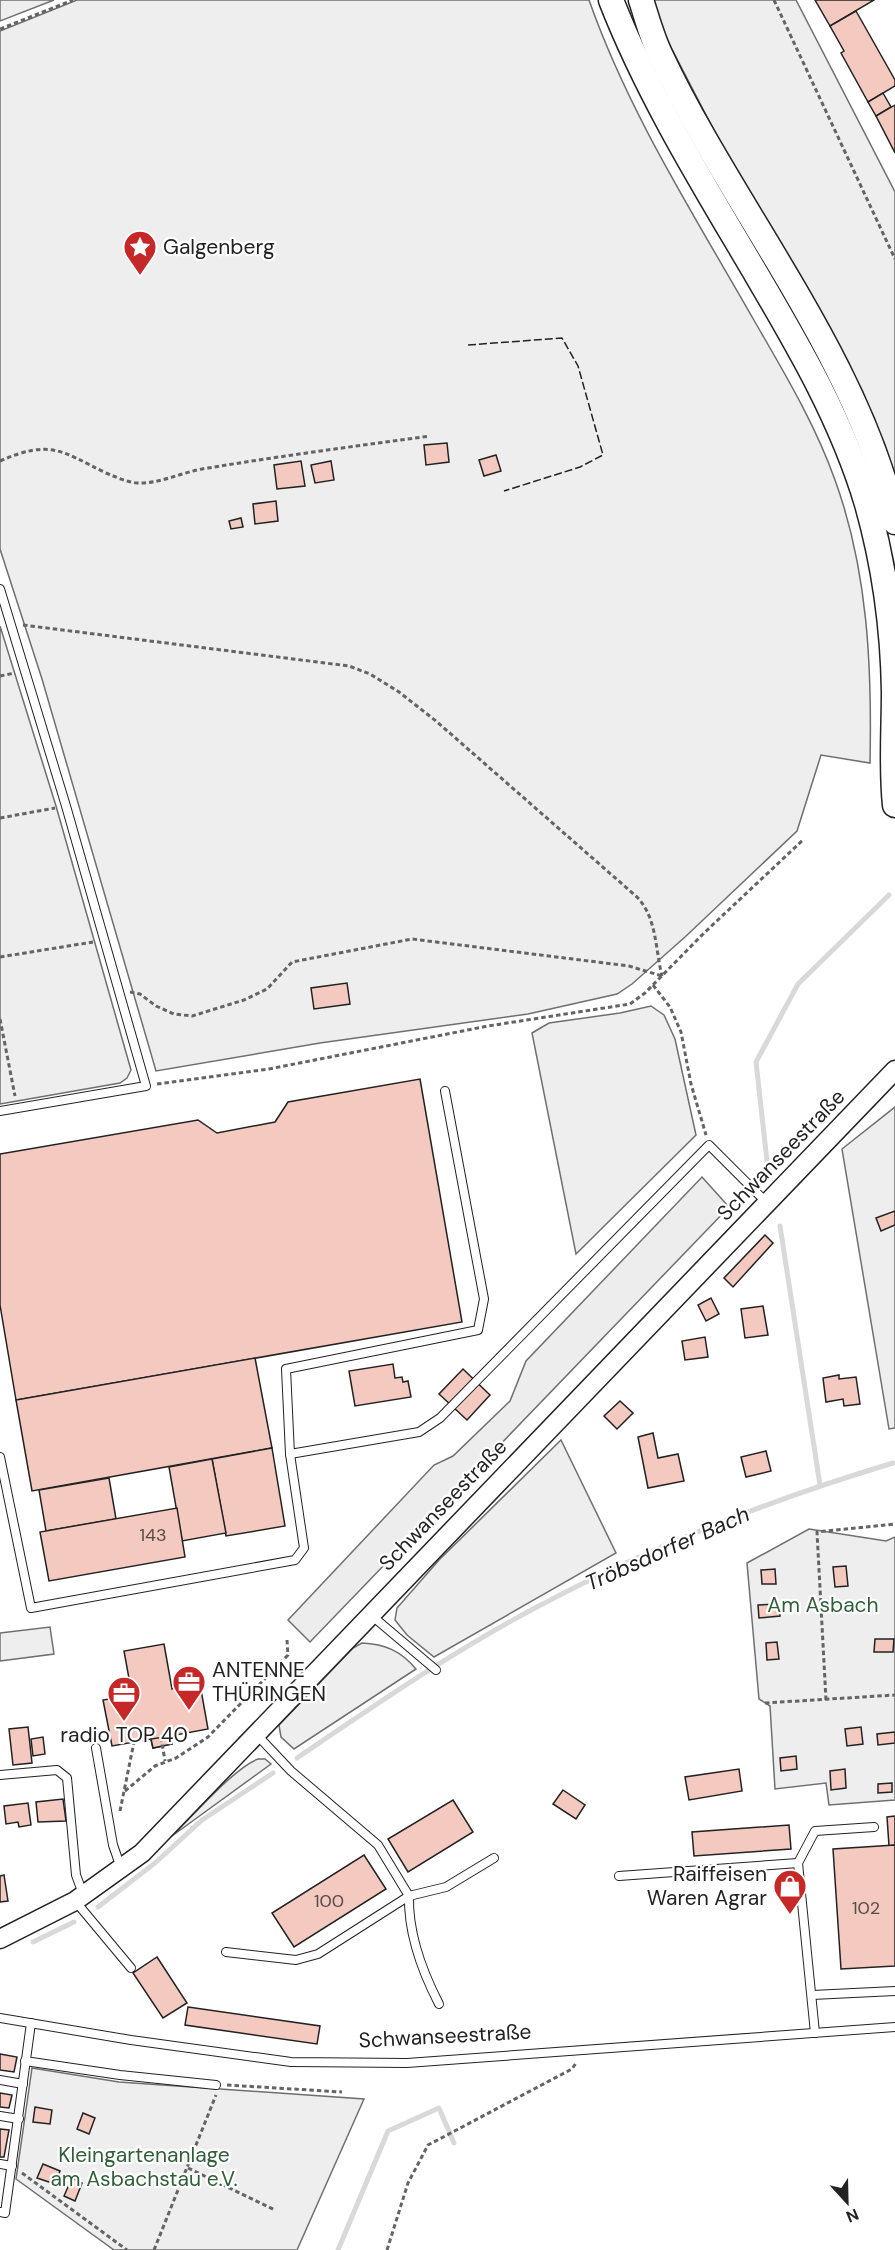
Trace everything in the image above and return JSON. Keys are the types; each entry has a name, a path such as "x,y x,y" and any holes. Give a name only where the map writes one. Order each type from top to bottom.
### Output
{"main road":[{"path":"611,0 628,44 644,75 699,177 804,355 845,441 867,504 881,566 891,638 894,690 892,779 895,805"},
{"path":"640,0 660,54 723,173 846,385 874,452 895,522"}],"street":[{"name":"Schwanseestraße","path":"0,1939 80,1898 122,1870 142,1853 895,1070"}],"lane":[{"path":"0,589 66,806 146,1086 0,1112"},
{"path":"0,1457 2,1479 31,1608 295,1560 304,1548 290,1454 286,1370 478,1330 484,1299 445,1091"},
{"path":"290,1454 419,1432 440,1418 709,1145 766,1202"},
{"path":"370,1614 436,1670"},
{"path":"255,1734 291,1771 378,1845 409,1896 408,1916 412,1933 431,1988 440,2004"},
{"path":"96,1748 113,1845 122,1870"},
{"path":"0,1775 57,1770 67,1778 80,1898 130,1968"},
{"path":"815,2033 798,1863 815,1831 874,1827"},
{"path":"226,1952 296,1960 318,1954 409,1896 447,1887 495,1858"},
{"path":"619,1876 798,1863"},
{"path":"812,1995 895,1991"},
{"name":"Schwanseestraße","path":"0,2018 291,2062 407,2063 895,2027"},
{"path":"0,2212 5,2213 31,2023"},
{"path":"26,2061 120,2075 216,2085"},
{"path":"0,2080 22,2085"},
{"path":"0,2116 19,2119"},
{"path":"0,2164 12,2166"}],"path":[{"path":"0,29 73,0"},
{"path":"774,0 895,259"},
{"path":"0,461 23,451 52,448 72,454 119,478 135,483 157,482 205,468 430,436"},
{"path":"11,623 349,666 370,674 436,721 637,897 653,920 653,938 662,976"},
{"path":"0,818 66,806"},
{"path":"146,1086 269,1069 488,1026 630,1004 653,985 804,839"},
{"path":"121,995 132,992 140,994 156,1006 174,1014 192,1016 244,1000 267,989 292,962 412,939 628,966 662,976"},
{"path":"0,957 104,940"},
{"path":"653,985 670,1007 681,1032 691,1084 709,1145"},
{"path":"0,1018 18,1108"},
{"path":"826,1700 817,1532 895,1524"},
{"path":"125,1791 155,1766 176,1758 208,1737 288,1655 287,1640"},
{"path":"765,1703 895,1695"},
{"path":"161,1737 165,1761"},
{"path":"113,1845 117,1836 134,1742"},
{"path":"387,2250 408,2183 428,2145 572,2069 585,2049"},
{"path":"154,2250 218,2091 216,2085 342,2092"},
{"path":"12,2166 127,2250"},
{"path":"187,2167 275,2210"}],"green space":[{"path":"0,0 54,0 0,21"},
{"path":"77,0 589,0 605,42 644,125 788,380 827,459 846,514 855,549 869,655 870,763 821,755 797,831 685,937 632,984 617,994 528,1014 320,1043 156,1071 42,679 0,549 0,31"},
{"path":"653,0 796,0 895,192 895,504 734,169 663,32"},
{"path":"0,626 56,806 131,1070 127,1078 120,1083 0,1104"},
{"path":"651,1006 664,1015 675,1039 696,1135 576,1254 532,1033 549,1023 620,1013"},
{"path":"895,1107 895,1428 889,1429 842,1149"},
{"path":"561,1440 616,1553 434,1657 407,1635 395,1620 397,1608 439,1560"},
{"name":"Am Asbach","path":"809,1529 886,1541 895,1537 895,1800 829,1805 826,1783 775,1789 770,1706 759,1699 747,1563"},
{"path":"50,1627 54,1654 0,1661 0,1633"},
{"path":"362,1643 392,1650 404,1657 416,1669 294,1749 281,1737 279,1725 353,1648"},
{"path":"258,1759 265,1759 271,1764 172,1836 237,1772"},
{"name":"Kleingartenanlage am Asbachstau e.V.","path":"32,2068 119,2082 364,2099 297,2250 114,2250 16,2179"}],"shaded area":[{"path":"702,1177 729,1207 310,1642 288,1620 434,1465 453,1456 510,1401 526,1361"}],"building":[{"path":"815,0 874,0 830,26"},
{"path":"856,11 895,80 895,86 868,102 841,53 844,51 830,26"},
{"path":"883,93 891,107 876,116 868,102"},
{"path":"895,105 895,153 876,116"},
{"path":"447,443 449,462 426,465 424,445"},
{"path":"496,455 501,471 484,476 479,460"},
{"path":"301,461 305,486 277,489 274,465"},
{"path":"331,461 334,480 315,483 311,465"},
{"path":"276,501 278,521 255,524 253,504"},
{"path":"241,518 243,527 231,529 229,521"},
{"path":"347,983 350,1004 314,1009 311,988"},
{"path":"420,1079 462,1322 16,1400 0,1305 0,1154 198,1120 217,1133 275,1122 288,1102"},
{"path":"895,1211 895,1225 881,1231 876,1218"},
{"path":"765,1235 773,1243 733,1287 724,1278"},
{"path":"711,1298 719,1314 706,1321 698,1305"},
{"path":"763,1306 768,1335 745,1338 741,1309"},
{"path":"705,1337 708,1357 685,1360 682,1341"},
{"path":"255,1358 272,1448 32,1491 16,1400"},
{"path":"393,1364 395,1378 402,1377 403,1382 408,1381 411,1397 355,1406 349,1371"},
{"path":"463,1369 490,1395 467,1420 439,1394"},
{"path":"839,1375 839,1379 856,1377 860,1404 844,1406 843,1399 826,1402 823,1378"},
{"path":"620,1401 633,1413 617,1429 604,1416"},
{"path":"653,1433 658,1458 678,1454 684,1481 648,1488 638,1437"},
{"path":"272,1448 285,1526 226,1536 212,1459"},
{"path":"766,1451 771,1471 746,1477 741,1457"},
{"path":"212,1459 226,1533 182,1541 169,1467"},
{"path":"109,1478 116,1519 46,1531 39,1490"},
{"path":"177,1508 185,1557 49,1581 40,1532"},
{"path":"846,1566 848,1586 835,1587 833,1567"},
{"path":"775,1569 776,1584 762,1584 761,1570"},
{"path":"779,1604 780,1616 759,1618 758,1605"},
{"path":"875,1639 894,1639 893,1652 874,1652"},
{"path":"777,1642 779,1659 767,1660 766,1643"},
{"path":"164,1644 172,1689 200,1684 208,1729 170,1736 172,1744 153,1748 151,1739 112,1746 103,1700 132,1695 124,1651"},
{"path":"28,1727 32,1763 13,1765 9,1729"},
{"path":"861,1727 863,1744 847,1746 845,1729"},
{"path":"895,1732 895,1743 878,1745 877,1734"},
{"path":"170,1736 172,1744 153,1748 151,1739"},
{"path":"43,1737 45,1754 33,1756 31,1739"},
{"path":"796,1756 797,1769 781,1771 780,1758"},
{"path":"739,1769 742,1791 689,1800 685,1777"},
{"path":"845,1769 846,1788 831,1790 830,1771"},
{"path":"892,1783 892,1792 878,1793 878,1784"},
{"path":"563,1790 585,1805 576,1819 553,1804"},
{"path":"63,1799 66,1821 38,1822 36,1802"},
{"path":"453,1800 473,1832 408,1872 388,1839"},
{"path":"28,1803 31,1825 19,1827 18,1822 6,1824 4,1806"},
{"path":"895,1816 895,1845 889,1846 887,1817"},
{"path":"789,1825 791,1849 694,1856 692,1832"},
{"path":"895,1845 895,1966 841,1969 833,1849"},
{"path":"364,1855 386,1889 294,1947 272,1913"},
{"path":"4,1875 8,1901 0,1902 0,1876"},
{"path":"157,1957 187,2003 163,2018 133,1973"},
{"path":"188,2007 320,2026 317,2044 185,2025"},
{"path":"0,2054 17,2057 14,2072 0,2070"},
{"path":"0,2093 12,2095 9,2108 0,2107"},
{"path":"35,2107 52,2110 50,2124 33,2122"},
{"path":"83,2113 95,2118 89,2134 77,2129"},
{"path":"0,2129 9,2130 4,2157 0,2157"},
{"path":"43,2164 60,2171 55,2184 37,2178"},
{"path":"72,2178 82,2183 75,2201 64,2196"}],"waterway":[{"name":"Tröbsdorfer Bach","path":"768,1170 756,1062 798,984 889,895"},
{"name":"Tröbsdorfer Bach","path":"780,1226 820,1485"},
{"name":"Tröbsdorfer Bach","path":"297,1758 444,1661 504,1625 578,1586 711,1526 847,1477 893,1463"},
{"name":"Tröbsdorfer Bach","path":"98,1907 155,1863 202,1820 273,1773"},
{"name":"Tröbsdorfer Bach","path":"33,1942 74,1922"},
{"path":"338,2250 388,2131 439,2108 454,2143"}],"fence":[{"path":"468,345 562,338 578,366 603,455 580,467 504,491"}],"place":[{"name":"Galgenberg","path":"140,276"},
{"name":"ANTENNE THÜRINGEN","path":"189,1711"},
{"name":"radio TOP 40","path":"124,1722"},
{"name":"Raiffeisen Waren Agrar","path":"790,1915"}]}
